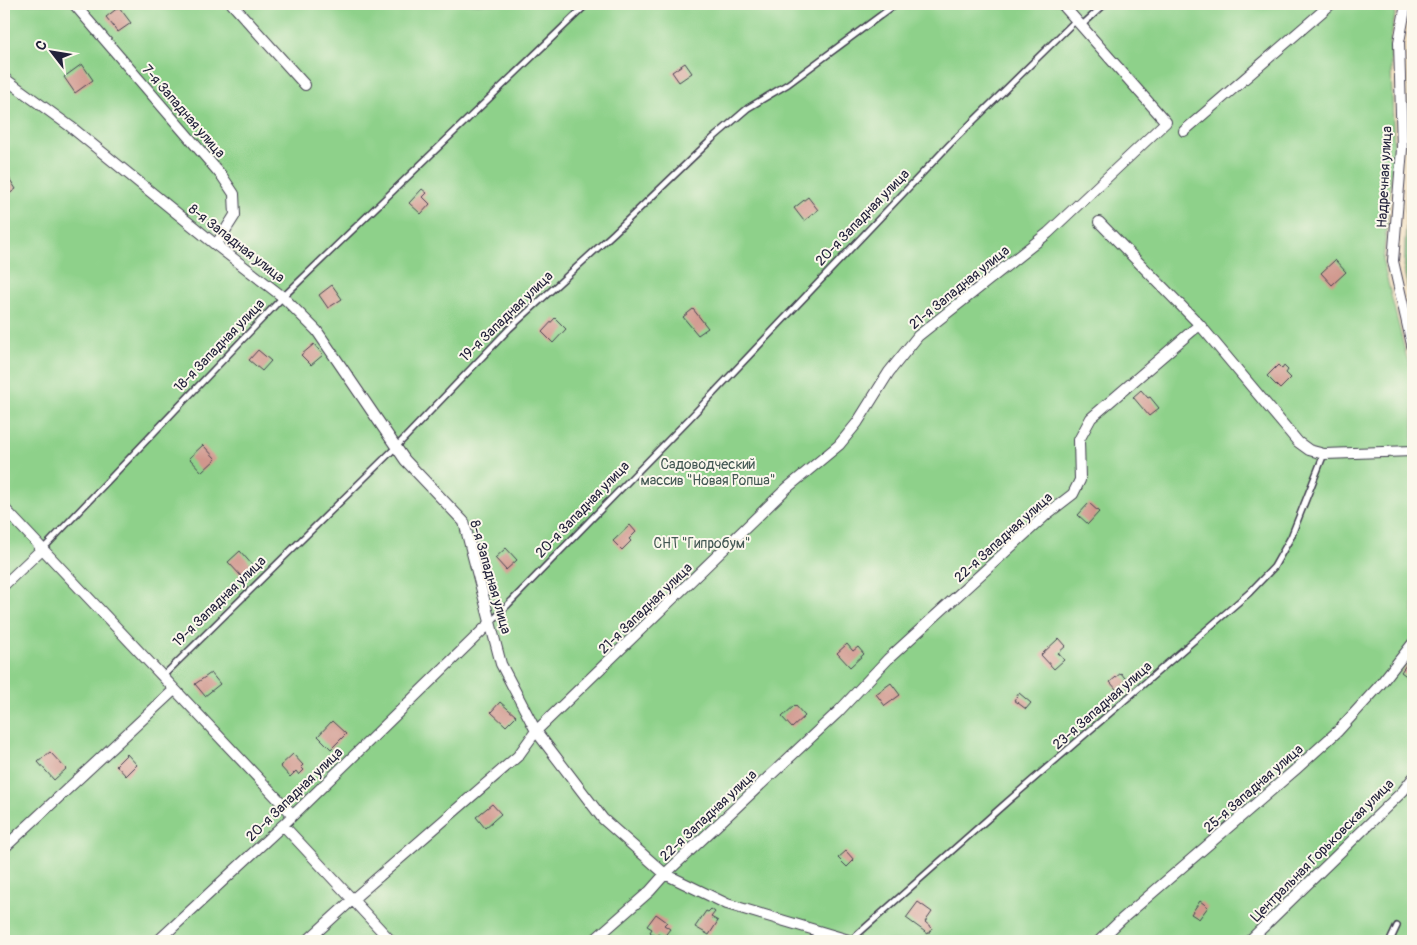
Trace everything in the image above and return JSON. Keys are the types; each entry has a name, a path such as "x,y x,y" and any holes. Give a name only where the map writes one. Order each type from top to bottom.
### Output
{"street":[{"name":"7-я Западная улица","path":"74,4 222,176 234,194 235,215 216,245"},
{"path":"232,4 305,86"},
{"path":"1062,4 1079,23"},
{"path":"1184,131 1331,4"},
{"name":"Надречная улица","path":"1406,4 1399,42 1402,150 1393,261 1413,349"},
{"name":"21-я Западная улица","path":"307,941 518,756 536,731 787,488 839,445 857,423 890,372 918,336 1048,233 1166,122 1079,23"},
{"name":"8-я Западная улица","path":"4,78 71,127 284,298 317,332 405,460 464,522 501,664 536,731 603,819 665,874 727,904 851,941"},
{"path":"1100,222 1200,325 1298,442 1309,450 1324,454 1413,451"},
{"name":"22-я Западная улица","path":"592,941 650,891 665,874 838,712 888,659 1047,514 1073,494 1080,480 1079,440 1091,418 1200,325"},
{"path":"4,508 293,815"},
{"name":"18-я Западная улица","path":"4,585 42,549"},
{"name":"20-я Западная улица","path":"158,941 283,825 490,623"},
{"name":"25-я Западная улица","path":"1099,941 1338,731 1379,686 1413,643"},
{"path":"4,848 174,690"},
{"name":"Центральная Горьковская улица","path":"1249,941 1413,778"},
{"path":"283,825 391,941"}],"lane":[{"name":"18-я Западная улица","path":"42,549 284,298 587,4"},
{"name":"19-я Западная улица","path":"162,677 396,447 509,329 614,233 719,132 748,108 788,84 896,4"},
{"name":"20-я Западная улица","path":"490,623 696,412 950,144 1079,23 1105,4"},
{"name":"23-я Западная улица","path":"851,941 1007,802 1249,593 1274,567 1291,537 1324,454"},
{"path":"1390,941 1397,926"},
{"path":"811,941 819,932"}],"green space":[{"name":"Садоводческий массив \"Новая Ропша\"","path":"4,4 1397,4 1390,43 1394,149 1383,263 1413,377 1413,929 1408,941 4,941"},
{"path":"1413,42 1413,314 1404,271 1410,59"}],"building":[{"path":"119,7 131,23 118,32 106,17"},
{"path":"685,63 692,73 679,82 672,72"},
{"path":"82,64 93,80 75,93 64,77"},
{"path":"7,175 16,189 5,197 4,178"},
{"path":"422,189 427,193 423,197 430,204 421,214 409,203"},
{"path":"808,197 818,210 804,221 794,208"},
{"path":"1335,260 1346,272 1332,285 1321,273"},
{"path":"332,285 342,299 328,308 319,295"},
{"path":"693,309 708,328 698,335 683,317"},
{"path":"555,318 566,329 553,343 542,332"},
{"path":"314,344 323,355 311,365 301,355"},
{"path":"258,350 271,361 262,371 249,360"},
{"path":"1278,365 1282,369 1284,366 1288,370 1286,373 1291,378 1280,389 1267,376"},
{"path":"1141,390 1159,408 1149,416 1133,397"},
{"path":"203,445 216,459 202,472 189,458"},
{"path":"1089,503 1099,512 1088,524 1078,515"},
{"path":"630,525 636,532 629,539 631,541 622,550 613,541"},
{"path":"506,548 517,560 506,570 495,558"},
{"path":"240,551 254,567 242,577 228,562"},
{"path":"1059,638 1066,646 1058,653 1064,660 1054,669 1041,655"},
{"path":"847,644 853,651 858,647 864,654 850,667 837,653"},
{"path":"1409,661 1413,665 1413,681 1401,672"},
{"path":"211,673 220,684 205,696 195,684"},
{"path":"1121,673 1128,682 1117,690 1110,682"},
{"path":"891,683 900,695 885,706 876,694"},
{"path":"1019,693 1031,703 1026,709 1014,700"},
{"path":"500,702 516,716 506,726 491,712"},
{"path":"795,705 805,716 792,728 782,717"},
{"path":"332,721 346,734 331,749 318,736"},
{"path":"50,752 66,769 54,780 38,762"},
{"path":"127,754 137,765 126,776 116,765"},
{"path":"293,754 303,765 301,767 304,770 299,775 296,771 290,777 280,766"},
{"path":"492,804 501,814 485,828 476,817"},
{"path":"846,851 854,860 847,867 838,858"},
{"path":"1200,901 1208,907 1199,919 1191,914"},
{"path":"918,902 932,912 925,922 932,928 928,934 906,918"},
{"path":"711,909 715,912 711,917 718,921 709,935 695,927 706,911 708,912"},
{"path":"656,914 667,922 664,925 670,929 663,938 658,934 656,937 650,932 652,929 647,926"}],"park label":[{"name":"СНТ \"Гипробум\"","path":"702,543"}]}
